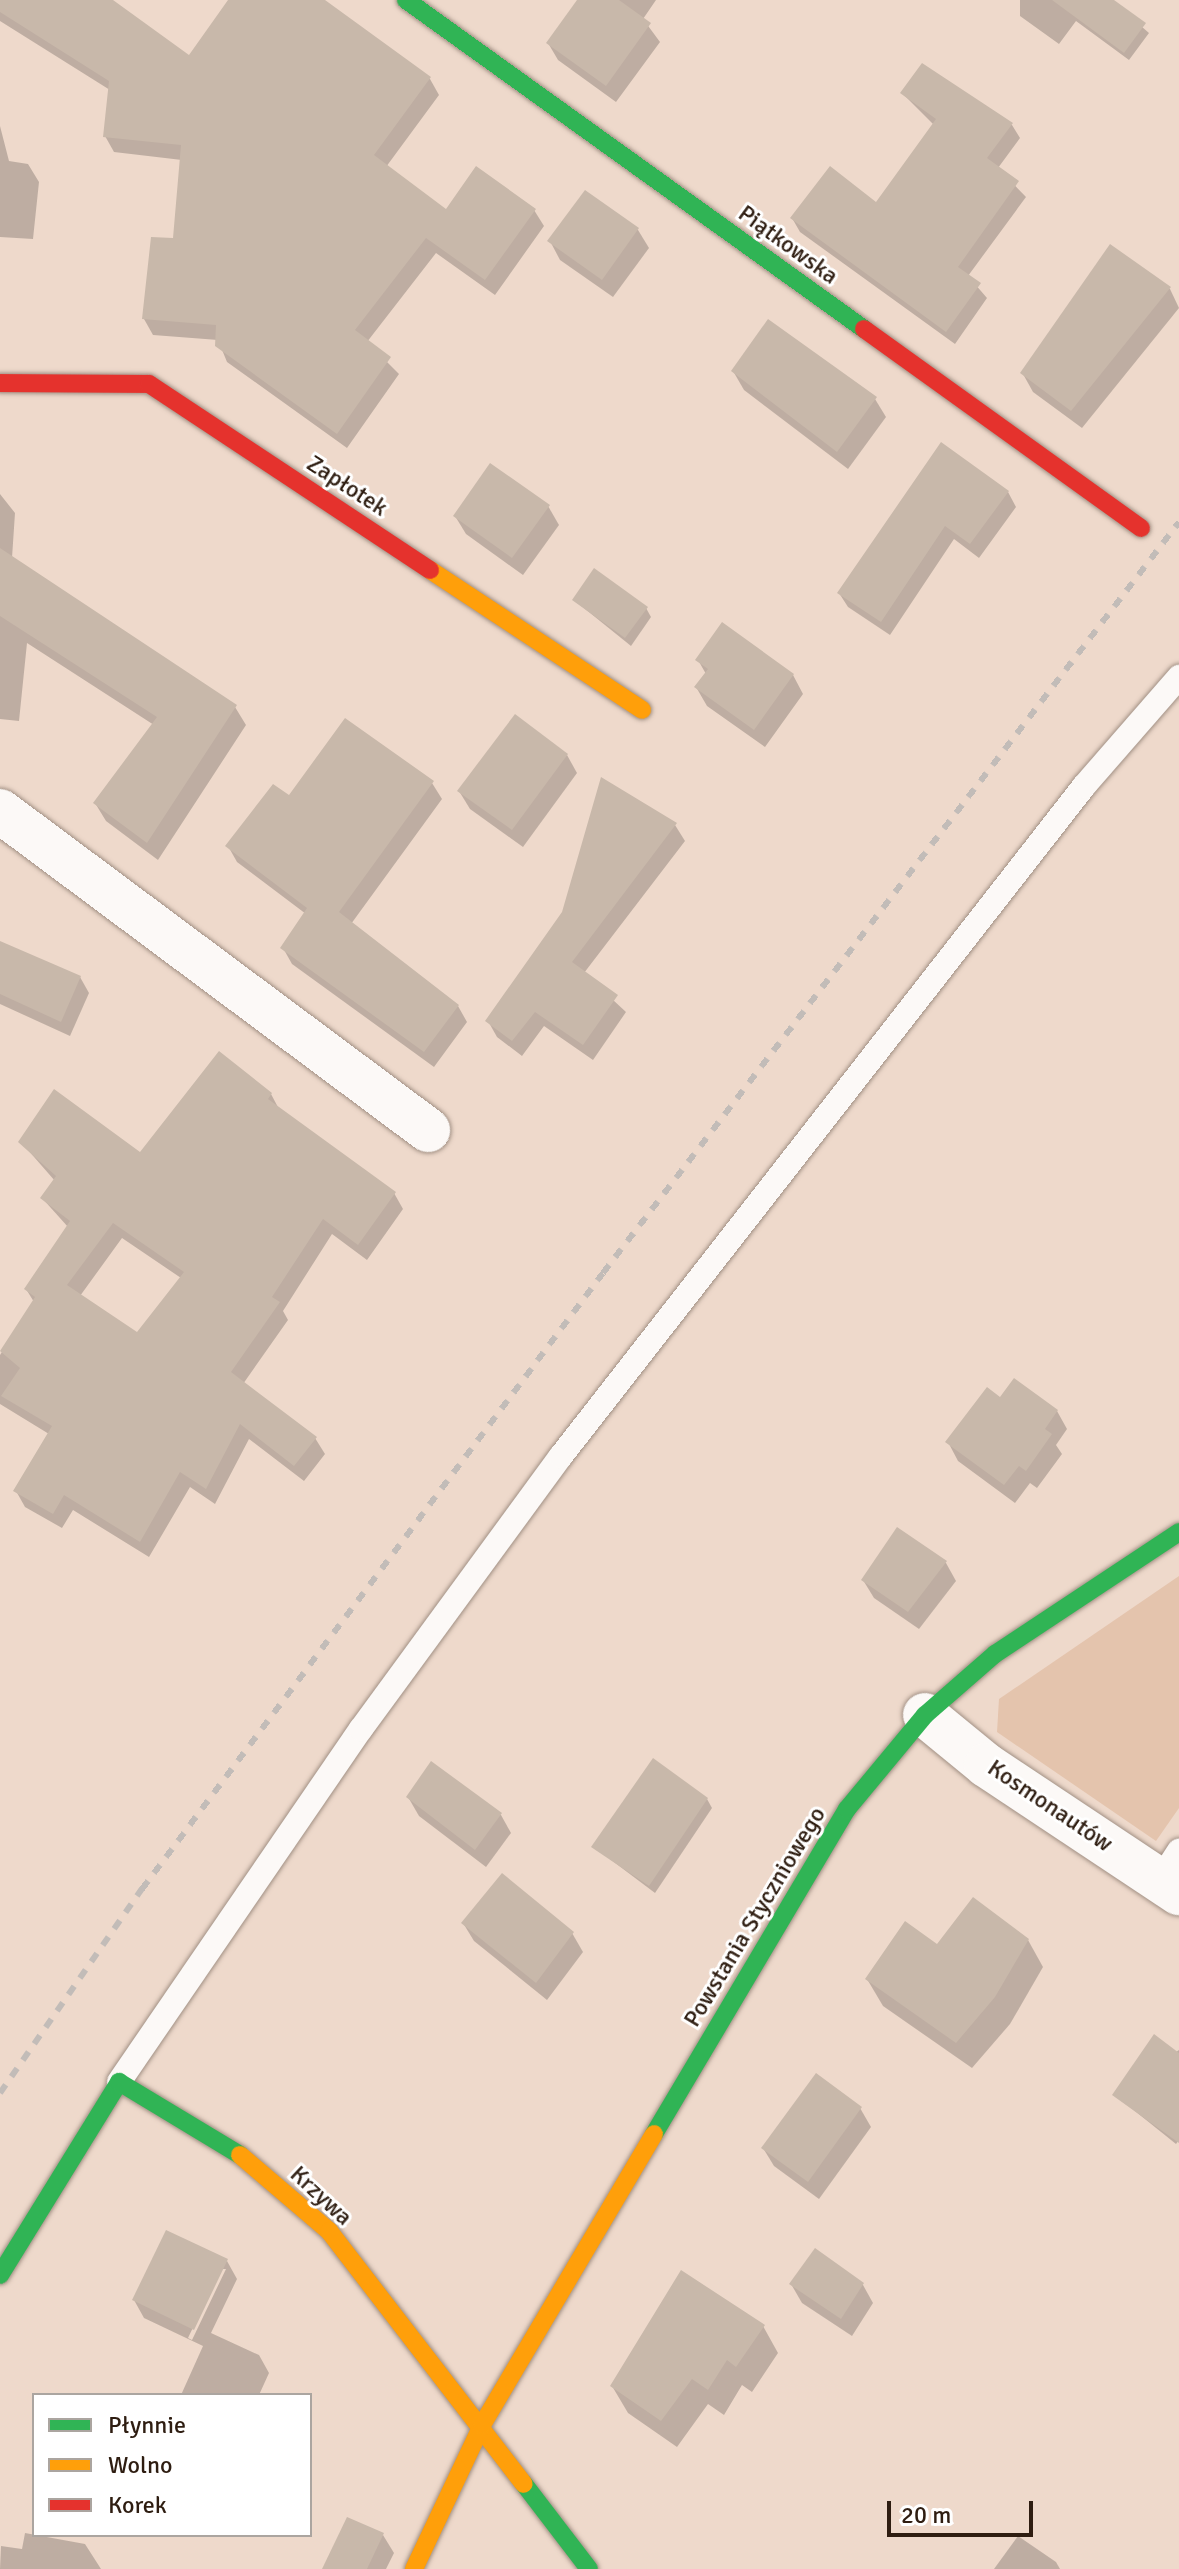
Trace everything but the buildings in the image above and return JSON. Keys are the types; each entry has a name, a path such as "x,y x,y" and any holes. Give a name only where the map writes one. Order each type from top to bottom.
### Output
{"street":[{"name":"Piątkowska","path":"406,0 1141,528"},
{"name":"Zapłotek","path":"0,383 149,384 642,710"},
{"path":"0,811 428,1130"},
{"name":"Powstania Styczniowego","path":"414,2569 482,2425 847,1809 925,1715 995,1654 1179,1532"},
{"name":"Kosmonautów","path":"925,1715 1173,1874"},
{"path":"0,2275 119,2082"},
{"name":"Krzywa","path":"119,2082 221,2139 329,2231 482,2425 589,2569"}],"lane":[{"path":"119,2082 361,1729 561,1456 1084,786 1179,677"}],"shaded area":[{"path":"1179,1576 1179,1808 1156,1841 997,1732 999,1699"}],"railway":[{"path":"0,2093 142,1889 603,1273 1179,522"}],"traffic: fast":[{"path":"406,0 864,329"},
{"path":"654,2134 847,1809 925,1715 995,1654 1179,1532"},
{"path":"0,2275 119,2082 240,2155"},
{"path":"524,2484 589,2569"}],"traffic: slow":[{"path":"430,570 642,710"},
{"path":"414,2569 482,2425 654,2134"},
{"path":"240,2155 329,2231 524,2484"}],"traffic: jam":[{"path":"864,329 1141,528"},
{"path":"0,383 149,384 430,570"}]}
